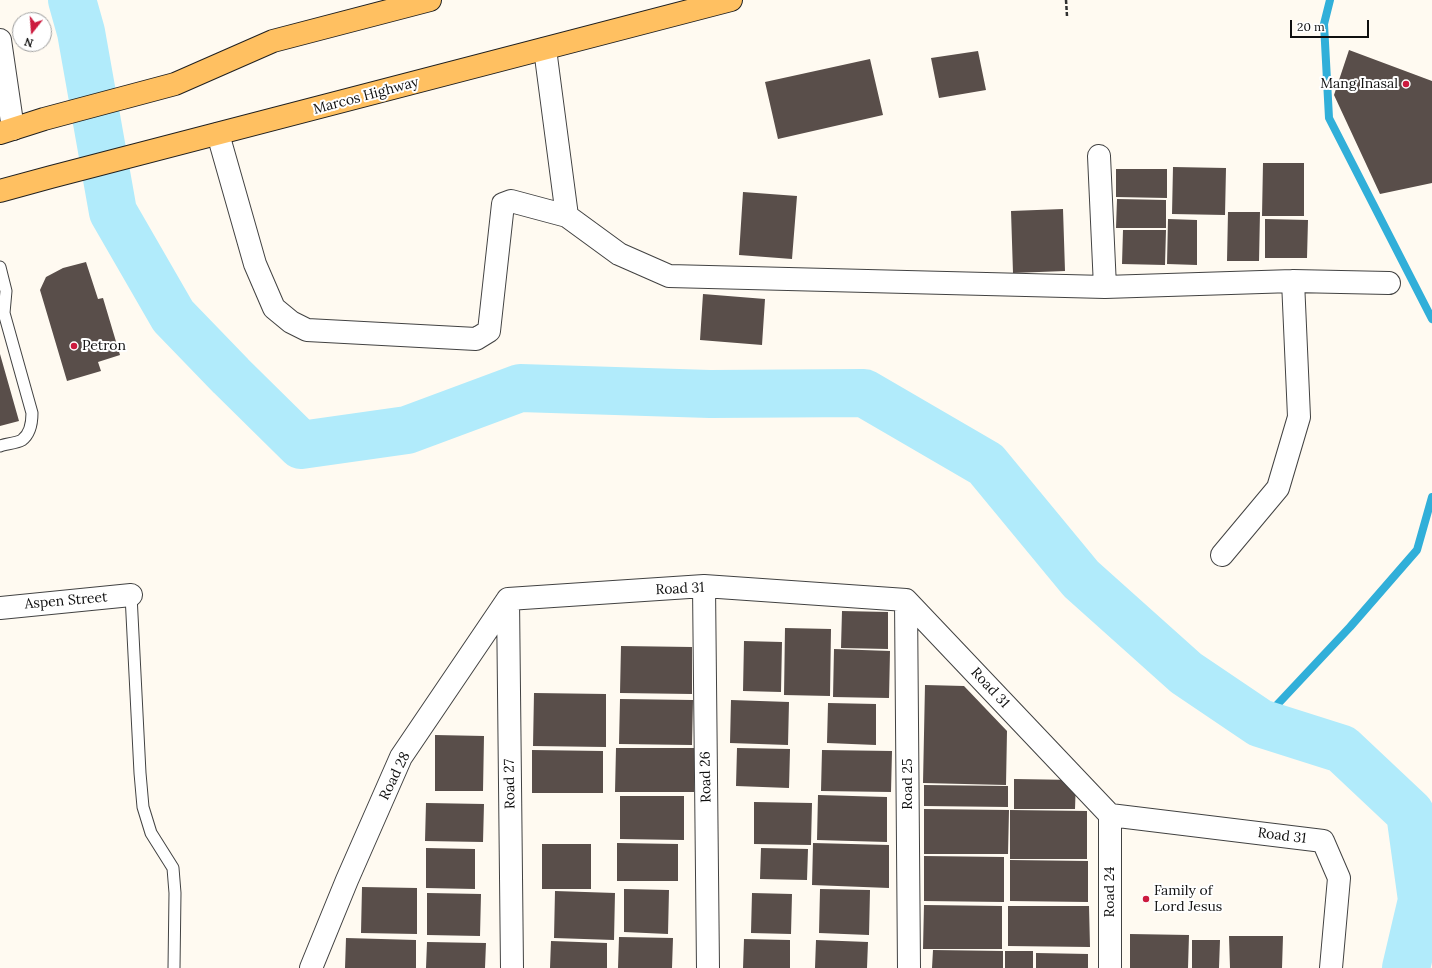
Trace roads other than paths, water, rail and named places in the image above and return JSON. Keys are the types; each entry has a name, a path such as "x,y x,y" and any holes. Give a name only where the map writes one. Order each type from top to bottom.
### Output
{"main road":[{"path":"6,131 44,119 175,84 273,42 430,0"},
{"name":"Marcos Highway","path":"0,191 731,0"}],"street":[{"path":"0,40 6,131"},
{"path":"545,49 567,216"},
{"path":"218,134 255,264 274,308 291,322 307,330 476,338 489,331 503,204 512,201 567,216 619,254 669,276 1105,288 1293,281 1389,283"},
{"path":"1099,156 1105,288"},
{"path":"1222,555 1278,488 1299,417 1293,281"},
{"name":"Road 31","path":"508,600 704,586 906,600 1110,815 1323,841 1339,878 1331,968"},
{"name":"Road 26","path":"704,586 708,968"},
{"name":"Aspen Street","path":"0,608 131,596"},
{"name":"Road 28","path":"311,968 347,880 401,758 508,600"},
{"name":"Road 27","path":"508,600 512,968"},
{"name":"Road 25","path":"906,600 909,968"},
{"name":"Road 24","path":"1110,815 1110,968"}],"lane":[{"path":"0,267 6,291 2,313 32,413 32,421 29,432 22,440 0,446"},
{"path":"131,596 143,807 151,833 173,868 175,893 174,968"}],"waterway":[{"path":"72,0 81,32 113,212 173,316 301,445 407,430 520,388 710,394 864,393 986,464 1081,579 1186,673 1260,723 1342,749 1410,813 1422,900 1406,968"},
{"path":"1330,0 1324,24 1329,118 1432,319"},
{"path":"1260,723 1350,627 1417,550 1432,497"}],"place":[{"name":"Mang Inasal","path":"1406,84"},
{"name":"Petron","path":"74,346"},
{"name":"Family of Lord Jesus","path":"1146,899"}]}
